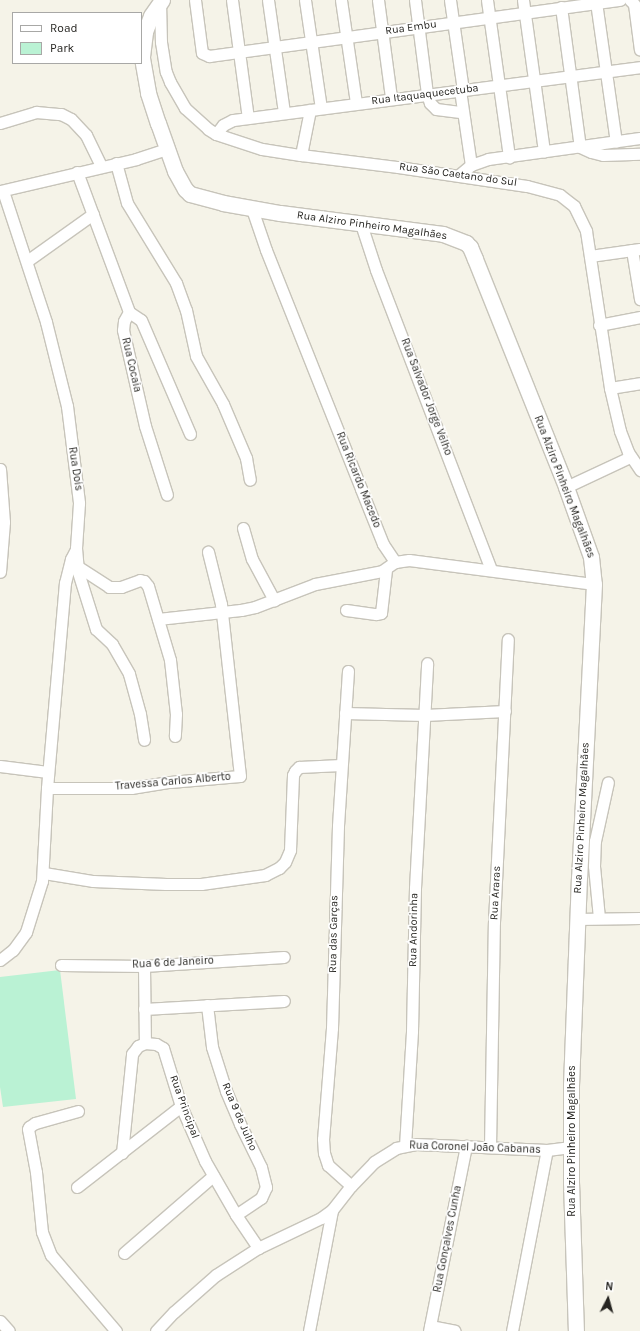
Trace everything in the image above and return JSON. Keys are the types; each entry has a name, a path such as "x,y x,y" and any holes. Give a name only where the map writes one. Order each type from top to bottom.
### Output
{"street":[{"name":"Rua Embu","path":"195,0 202,53 209,56 596,2 620,0"},
{"path":"232,0 248,118"},
{"path":"268,0 284,113"},
{"path":"301,155 315,109 311,42 305,0"},
{"path":"341,0 356,103"},
{"path":"378,0 391,98"},
{"path":"415,0 427,94 430,103 436,109 462,112"},
{"path":"450,0 462,90 462,112 471,165"},
{"path":"487,0 509,158"},
{"path":"523,0 544,152"},
{"path":"630,0 634,4 640,50"},
{"name":"Rua São Caetano do Sul","path":"161,1 161,42 166,72 170,82 185,108 208,129 216,134 262,149 459,175 527,186 560,195 574,206 579,213 586,231 599,325 610,388 620,431 630,457 640,470"},
{"name":"Rua Alziro Pinheiro Magalhães","path":"161,1 151,16 145,32 142,58 148,93 180,182 190,194 252,209 443,234 460,240 470,247 566,487 591,557 594,584 577,919 571,1147 576,1331"},
{"path":"596,2 616,142"},
{"path":"560,7 580,147"},
{"name":"Rua Itaquaquecetuba","path":"216,134 226,122 248,118 391,98 499,86 640,67"},
{"path":"0,123 36,112 61,114 75,122 86,135 101,166"},
{"path":"459,175 471,165 488,159 509,158 640,138"},
{"path":"580,147 591,152 603,154 640,154"},
{"path":"2,191 101,166 136,159 167,149"},
{"path":"116,163 127,203 176,283 186,310 196,356 223,404 246,458 250,480"},
{"path":"77,172 129,312 141,320 190,434"},
{"name":"Rua Dois","path":"2,191 27,261 54,352 67,406 79,500 76,548 77,566 96,629 112,644 128,674 140,714 144,740"},
{"name":"Rua Ricardo Macedo","path":"252,209 266,250 383,544 395,562"},
{"path":"27,261 93,214"},
{"name":"Rua Salvador Jorge Velho","path":"361,224 376,270 491,569"},
{"path":"590,256 636,250 640,299"},
{"name":"Rua Cocaia","path":"129,312 124,321 123,330 145,426 167,495"},
{"path":"599,325 640,316"},
{"path":"610,388 640,383"},
{"path":"566,487 630,457"},
{"path":"0,469 4,522 0,572"},
{"path":"243,528 252,559 274,600"},
{"path":"0,960 13,950 26,932 34,912 44,873 48,772 65,583 71,559 76,548"},
{"path":"208,552 222,611"},
{"path":"158,619 241,610 274,600 315,584 374,574 386,570 395,562 409,560 491,569 594,584"},
{"path":"77,566 100,582 112,588 121,587 140,580 144,581 148,586 168,650 176,714 175,736"},
{"path":"346,610 376,614 381,613 386,570"},
{"name":"Travessa Carlos Alberto","path":"47,788 131,788 170,782 240,776 222,611"},
{"name":"Rua Araras","path":"490,1147 494,922 508,639"},
{"name":"Rua Andorinha","path":"405,1146 412,1015 415,888 427,663"},
{"name":"Rua das Garças","path":"348,671 341,765 335,882 332,1028 323,1139 324,1153 328,1165 351,1186"},
{"path":"345,714 425,715 505,712"},
{"path":"44,873 93,881 166,884 201,884 265,875 279,868 285,862 290,850 293,775 295,770 299,767 341,765"},
{"path":"0,766 48,772"},
{"path":"599,918 594,866 595,841 608,782"},
{"path":"577,919 640,918"},
{"name":"Rua 6 de Janeiro","path":"61,965 144,966 284,957"},
{"path":"122,1153 132,1054 138,1046 145,1043 144,966"},
{"path":"144,1009 284,1001"},
{"name":"Rua 9 de Julho","path":"207,1005 212,1047 226,1091 261,1167 266,1187 261,1198 236,1215"},
{"name":"Rua Principal","path":"145,1043 156,1044 163,1048 181,1106 213,1176 258,1248"},
{"path":"77,1187 181,1106"},
{"path":"78,1111 35,1123 28,1129 36,1172 42,1232 51,1254 116,1331"},
{"name":"Rua Coronel João Cabanas","path":"156,1331 200,1287 258,1248 321,1218 332,1210 351,1186 374,1162 387,1153 405,1146 466,1146 547,1150 571,1147"},
{"name":"Rua Gonçalves Cunha","path":"430,1328 466,1146"},
{"path":"512,1331 547,1150"},
{"path":"124,1253 213,1176"},
{"path":"309,1331 332,1210"},
{"path":"0,1321 8,1331"},
{"path":"430,1328 455,1331"}],"green space":[{"path":"60,970 76,1099 3,1107 0,1087 0,977"}]}
